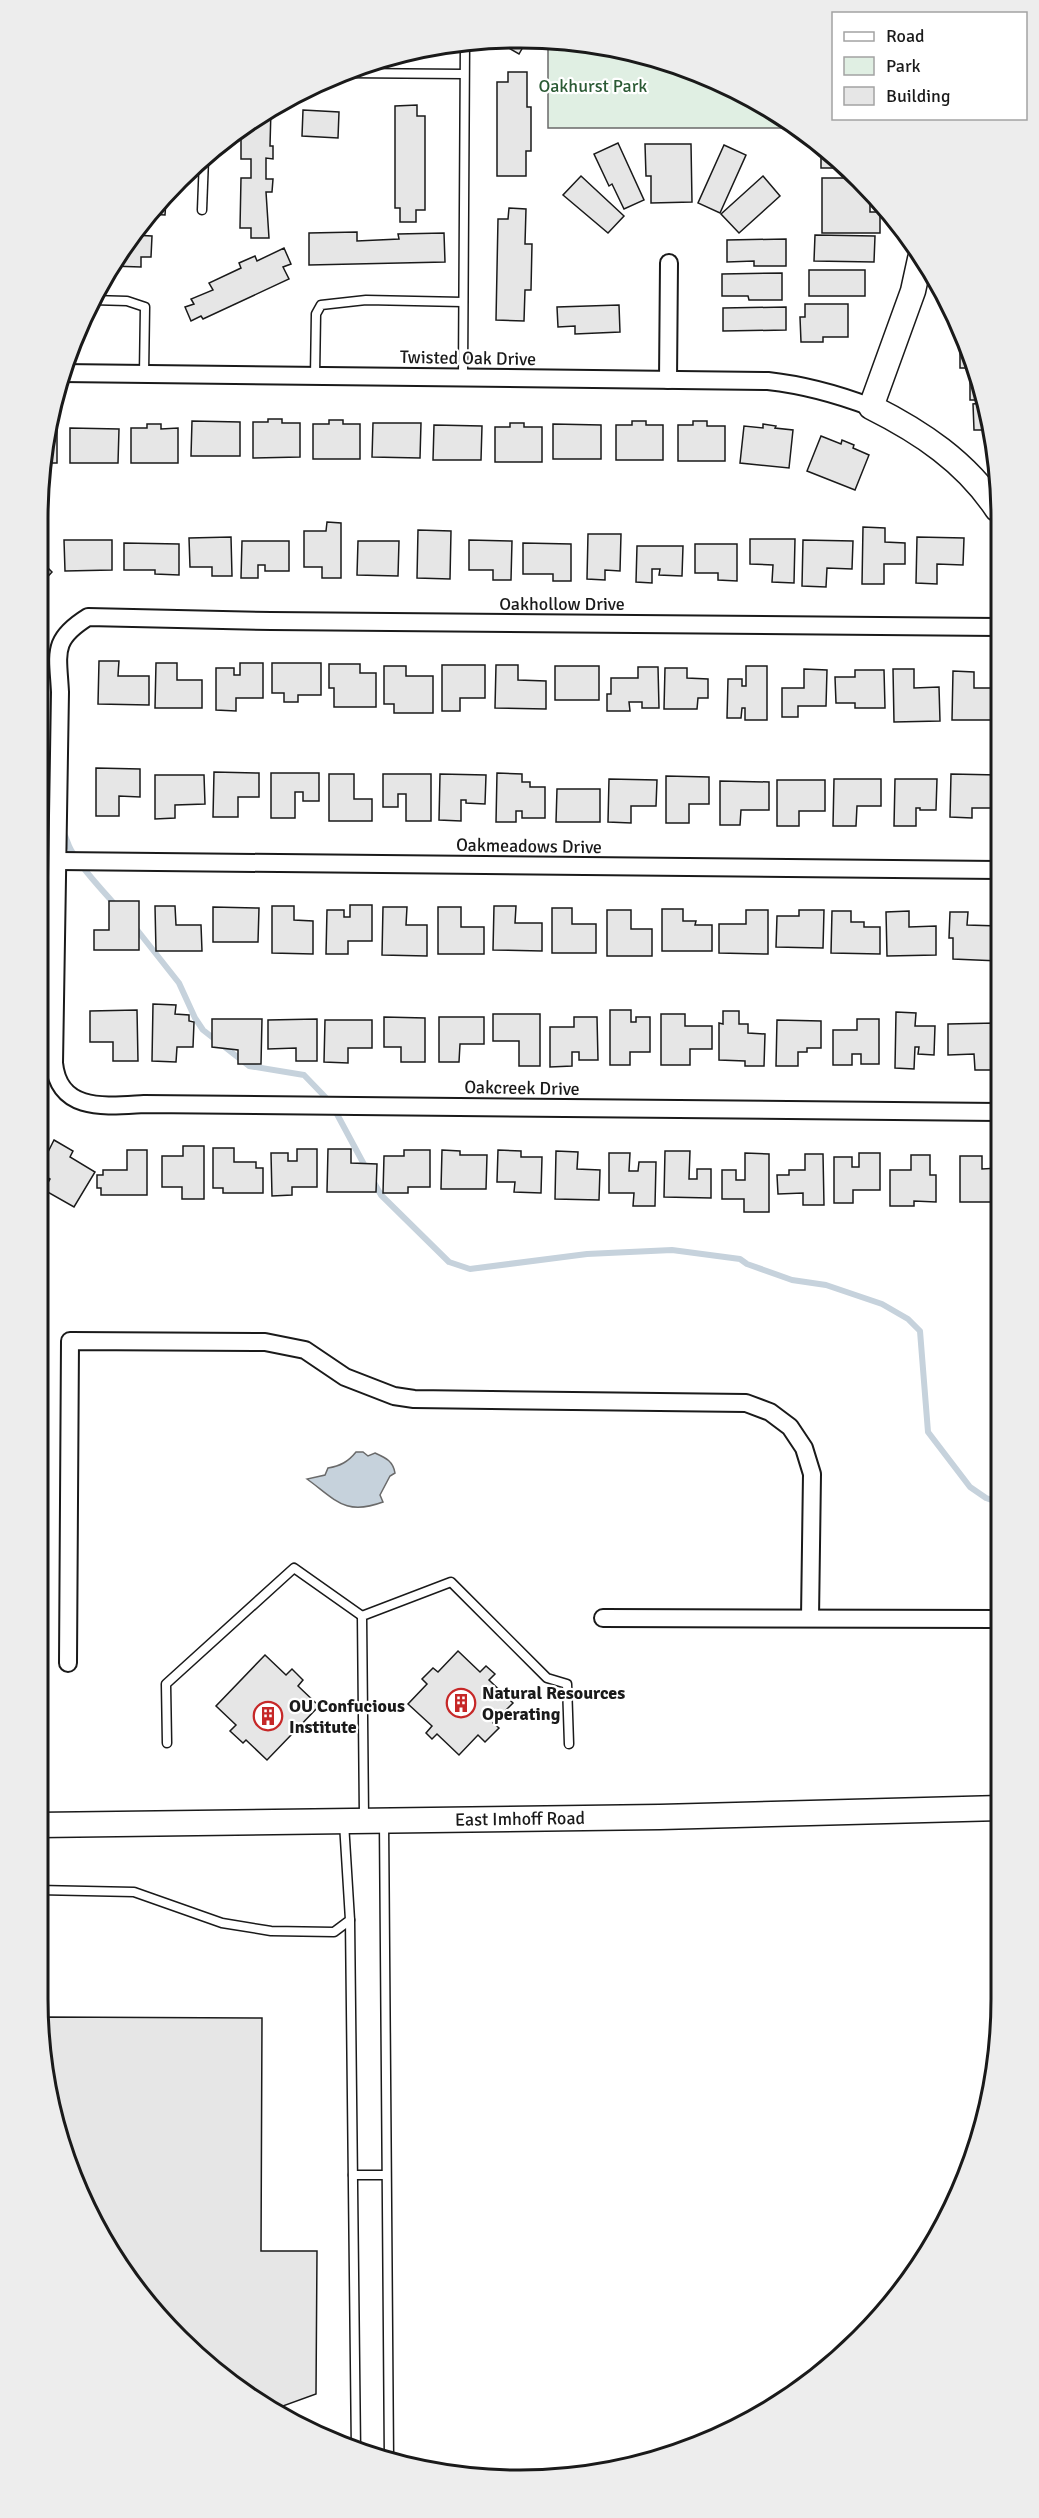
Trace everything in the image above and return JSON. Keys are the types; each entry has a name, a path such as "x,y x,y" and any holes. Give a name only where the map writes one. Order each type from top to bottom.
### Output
{"main road":[{"path":"918,267 909,302 871,407 924,435 971,474 990,499"},
{"name":"East Imhoff Road","path":"48,1825 660,1817 991,1808"}],"street":[{"path":"668,380 669,263"},
{"name":"Twisted Oak Drive","path":"71,373 668,380 792,384 833,393 871,407"},
{"name":"Oakhollow Drive","path":"56,1077 60,859 60,643 73,627 87,617 991,627"},
{"name":"Oakmeadows Drive","path":"60,859 95,862 991,870"},
{"name":"Oakcreek Drive","path":"56,1077 59,1085 70,1095 93,1104 991,1112"},
{"path":"68,1663 70,1341 265,1342 305,1350 345,1377 394,1396 414,1399 746,1403 770,1412 790,1427 804,1448 812,1474 810,1618"},
{"path":"603,1618 991,1619"}],"lane":[{"path":"463,377 465,51"},
{"path":"368,73 464,74"},
{"path":"202,210 204,170"},
{"path":"103,300 127,301 145,307 144,374"},
{"path":"315,376 316,314 321,305 366,300 463,302"},
{"path":"167,1743 166,1684 294,1568 362,1616"},
{"path":"362,1616 452,1582 547,1678 567,1684 569,1744"},
{"path":"362,1616 364,1821 386,2175 389,2451"},
{"path":"356,2440 350,1920 364,1821"},
{"path":"48,1890 134,1892 222,1923 271,1931 334,1932 350,1920"},
{"path":"353,2175 386,2175"}],"green space":[{"name":"Oakhurst Park","path":"548,49 611,57 671,73 728,97 782,128 548,128"}],"shaded area":[{"path":"356,1452 363,1452 368,1456 375,1453 386,1458 393,1466 395,1473 390,1476 380,1495 383,1502 359,1507 342,1504 307,1479 325,1475 328,1468 343,1463"}],"building":[{"path":"509,48 522,48 519,54"},
{"path":"508,72 527,72 527,107 531,107 531,151 526,151 526,176 497,176 497,82 508,82"},
{"path":"417,105 417,116 425,116 425,210 416,210 416,222 400,222 400,208 395,208 395,106"},
{"path":"303,110 339,112 338,138 302,136"},
{"path":"271,119 270,146 273,146 273,159 266,158 266,179 273,179 272,192 266,192 269,238 251,238 251,228 240,228 241,178 251,178 251,159 241,159 241,139"},
{"path":"618,143 644,200 624,209 612,184 609,186 594,154"},
{"path":"645,144 691,144 692,202 651,203 651,176 646,176"},
{"path":"724,145 746,155 720,213 698,203"},
{"path":"821,157 833,168 821,168"},
{"path":"581,176 624,216 608,233 563,195"},
{"path":"763,176 780,196 739,233 721,214"},
{"path":"822,178 844,178 870,205 870,212 877,212 880,216 880,233 822,233"},
{"path":"509,208 526,209 525,244 532,244 531,290 525,290 524,321 496,320 498,219 508,219"},
{"path":"357,232 357,241 399,239 398,234 444,233 445,262 309,265 309,233"},
{"path":"815,235 875,236 874,262 814,261"},
{"path":"143,236 152,236 151,257 141,257 141,267 122,266"},
{"path":"786,239 786,266 754,266 754,261 727,262 727,240"},
{"path":"284,248 291,264 283,267 289,279 203,319 201,316 191,321 185,307 194,304 191,299 213,290 209,283 241,268 239,263 255,256 257,261"},
{"path":"809,270 865,270 865,296 809,296"},
{"path":"782,273 782,300 749,300 748,296 722,296 722,274"},
{"path":"805,304 848,304 848,337 823,337 823,342 801,342 800,317 805,317"},
{"path":"619,305 620,332 575,334 575,326 558,327 557,307"},
{"path":"786,307 786,330 723,331 723,308"},
{"path":"960,352 966,368 960,368"},
{"path":"970,381 976,400 970,400"},
{"path":"973,404 976,404 982,430 974,430"},
{"path":"268,419 282,419 282,423 300,423 300,457 253,458 253,422 268,422"},
{"path":"329,420 343,420 343,424 360,424 360,459 313,459 313,424 329,424"},
{"path":"192,421 240,422 240,456 191,456"},
{"path":"632,421 646,421 646,425 663,425 663,460 616,460 616,425 632,425"},
{"path":"693,421 707,421 707,426 725,426 725,461 678,461 678,425 693,425"},
{"path":"373,423 421,423 420,458 372,457"},
{"path":"510,423 524,423 524,427 542,427 542,462 495,462 495,427 510,427"},
{"path":"147,424 161,424 161,429 178,428 178,463 131,463 131,428 147,428"},
{"path":"553,424 601,425 601,459 553,459"},
{"path":"763,424 793,430 789,468 740,463 744,426 763,428"},
{"path":"434,425 482,426 481,460 433,460"},
{"path":"57,428 57,463 52,463"},
{"path":"70,428 119,429 118,463 70,463"},
{"path":"821,436 841,444 842,440 869,455 855,490 807,471"},
{"path":"327,522 341,523 341,578 322,578 322,567 304,567 304,531 326,531"},
{"path":"863,527 885,528 885,542 905,543 905,564 884,564 884,584 862,584"},
{"path":"418,530 451,531 450,579 417,578"},
{"path":"588,534 621,534 620,571 605,570 605,580 587,579"},
{"path":"231,537 232,576 212,576 212,567 190,567 189,538"},
{"path":"917,537 964,538 963,565 937,564 937,584 916,583"},
{"path":"750,539 795,539 794,583 772,582 773,565 750,564"},
{"path":"64,540 112,540 112,570 65,571"},
{"path":"469,540 512,541 511,580 493,580 493,570 469,570"},
{"path":"803,540 853,541 852,569 827,568 826,587 802,586"},
{"path":"242,541 289,541 289,571 265,571 265,565 258,565 258,578 241,578"},
{"path":"358,541 399,541 398,576 357,575"},
{"path":"124,543 179,544 179,575 155,574 155,570 124,570"},
{"path":"523,543 571,544 571,581 553,581 553,574 523,574"},
{"path":"695,544 737,544 737,581 718,580 718,573 695,573"},
{"path":"637,546 683,546 682,576 659,575 660,569 652,569 652,583 636,582"},
{"path":"99,661 119,661 118,676 149,676 149,705 98,704"},
{"path":"156,663 177,663 177,680 202,680 202,708 155,708"},
{"path":"240,663 263,663 263,698 236,698 236,711 216,710 216,668 234,668 234,675 240,675"},
{"path":"272,663 321,663 321,695 298,695 298,702 284,702 284,693 272,693"},
{"path":"329,664 360,664 360,673 376,673 376,707 334,707 334,688 329,688"},
{"path":"442,665 485,665 485,698 460,698 460,711 442,711"},
{"path":"496,665 518,665 518,680 546,681 546,709 495,708"},
{"path":"384,666 406,666 406,676 433,676 433,713 394,713 394,704 384,704"},
{"path":"555,666 599,666 599,700 555,700"},
{"path":"746,666 767,666 767,720 745,720 745,708 742,708 741,718 727,718 728,679 742,679 742,686 746,686"},
{"path":"638,667 658,667 659,708 642,708 642,702 629,702 630,711 607,711 607,694 611,694 611,678 638,678"},
{"path":"665,668 687,668 687,678 708,679 708,698 698,698 697,709 664,709"},
{"path":"804,669 827,670 826,706 798,706 798,717 782,717 782,688 804,688"},
{"path":"893,669 914,669 914,688 939,687 940,721 894,722"},
{"path":"855,670 884,670 885,708 855,708 855,703 836,703 835,677 855,677"},
{"path":"953,671 974,672 974,688 991,688 991,720 952,720"},
{"path":"96,768 140,769 140,797 119,796 119,816 96,816"},
{"path":"214,772 259,773 259,797 238,797 238,817 213,817"},
{"path":"271,773 319,773 319,801 303,801 303,792 295,792 295,818 271,818"},
{"path":"497,773 522,774 522,782 530,782 530,787 545,787 545,818 522,818 522,811 516,811 516,822 496,822"},
{"path":"329,774 354,774 354,799 372,799 372,821 329,821"},
{"path":"383,774 431,774 431,821 406,821 406,794 398,794 398,807 383,807"},
{"path":"440,774 486,775 485,804 466,803 466,800 461,800 461,821 439,820"},
{"path":"951,774 991,775 991,808 972,808 972,818 950,817"},
{"path":"155,775 204,775 205,804 175,805 175,818 155,819"},
{"path":"666,776 709,777 709,804 689,804 689,823 666,823"},
{"path":"609,779 657,780 656,806 631,806 631,823 608,822"},
{"path":"834,779 881,779 881,806 857,806 856,826 833,826"},
{"path":"895,779 937,779 936,810 916,808 916,826 894,826"},
{"path":"777,780 825,780 825,811 799,811 799,826 777,826"},
{"path":"720,781 769,782 769,810 741,810 740,825 720,825"},
{"path":"557,789 600,789 600,822 556,822"},
{"path":"109,901 139,901 139,950 94,950 94,930 109,930"},
{"path":"350,905 372,905 372,941 348,941 348,954 326,954 327,910 344,910 344,917 350,917"},
{"path":"155,906 175,906 176,925 201,925 202,951 156,951"},
{"path":"272,906 294,906 294,920 313,921 313,954 272,953"},
{"path":"494,906 516,906 515,923 542,923 542,951 493,950"},
{"path":"213,907 259,908 258,942 213,942"},
{"path":"383,907 407,907 406,925 427,925 427,956 382,955"},
{"path":"438,907 461,907 461,927 484,927 484,954 438,954"},
{"path":"552,908 572,908 572,924 596,924 596,953 552,953"},
{"path":"662,909 683,909 683,921 696,921 695,925 712,925 712,951 662,951"},
{"path":"607,910 631,910 631,929 652,929 652,956 607,956"},
{"path":"746,910 768,910 768,954 719,953 719,924 746,924"},
{"path":"799,910 824,910 823,948 776,947 777,916 799,916"},
{"path":"832,911 851,911 851,922 864,922 864,927 880,927 880,954 831,953"},
{"path":"909,911 909,927 936,926 936,955 887,956 886,912"},
{"path":"950,912 968,912 967,925 991,926 991,961 953,959 953,938 949,938"},
{"path":"153,1004 176,1005 175,1014 189,1015 189,1021 194,1022 193,1047 177,1047 176,1062 152,1061"},
{"path":"137,1010 138,1061 113,1061 113,1042 90,1042 90,1011"},
{"path":"610,1010 631,1010 631,1022 636,1022 636,1017 650,1017 650,1052 630,1052 630,1065 610,1065"},
{"path":"723,1011 739,1011 739,1024 748,1024 748,1033 765,1034 764,1066 745,1066 745,1061 719,1060 719,1023 723,1024"},
{"path":"896,1012 916,1013 915,1026 935,1026 934,1055 918,1054 919,1047 915,1047 914,1069 895,1068"},
{"path":"493,1014 540,1014 540,1066 519,1066 519,1041 493,1041"},
{"path":"661,1014 685,1014 685,1026 712,1026 712,1049 690,1049 690,1065 661,1065"},
{"path":"384,1017 425,1018 425,1062 401,1062 401,1047 384,1047"},
{"path":"439,1017 484,1017 484,1044 460,1044 459,1062 439,1062"},
{"path":"574,1017 597,1017 598,1060 579,1060 579,1052 572,1052 572,1066 550,1067 550,1027 574,1027"},
{"path":"212,1019 262,1019 261,1064 238,1064 238,1050 212,1047"},
{"path":"317,1019 317,1061 296,1061 296,1048 268,1049 268,1020"},
{"path":"857,1019 879,1019 879,1064 861,1064 861,1054 852,1054 852,1065 833,1065 833,1030 857,1030"},
{"path":"325,1020 372,1020 372,1048 348,1048 348,1063 324,1062"},
{"path":"777,1020 821,1021 821,1048 807,1048 807,1052 798,1052 798,1066 776,1066"},
{"path":"991,1023 991,1070 975,1070 974,1054 948,1055 948,1024"},
{"path":"54,1140 73,1151 70,1157 95,1172 74,1207 48,1192 50,1179 48,1178 48,1152"},
{"path":"183,1146 204,1146 204,1199 182,1199 182,1187 162,1187 162,1156 183,1156"},
{"path":"213,1148 234,1148 234,1162 256,1162 256,1168 263,1168 263,1193 223,1193 223,1188 213,1188"},
{"path":"297,1149 317,1149 317,1187 292,1187 292,1195 272,1196 271,1153 288,1153 288,1161 297,1161"},
{"path":"328,1149 351,1149 351,1163 377,1164 376,1192 327,1192"},
{"path":"127,1150 147,1150 147,1195 101,1195 101,1188 97,1188 97,1175 103,1175 103,1170 127,1170"},
{"path":"404,1150 430,1150 430,1187 408,1187 408,1193 383,1193 384,1156 404,1156"},
{"path":"442,1150 460,1151 460,1155 487,1155 486,1189 441,1189"},
{"path":"498,1150 521,1151 521,1157 542,1157 541,1193 514,1192 515,1182 497,1182"},
{"path":"556,1151 578,1152 577,1169 600,1170 599,1200 555,1199"},
{"path":"665,1151 690,1151 689,1179 697,1179 697,1169 711,1169 711,1198 664,1197"},
{"path":"609,1153 630,1153 629,1171 638,1171 639,1162 656,1162 655,1206 633,1206 634,1193 609,1193"},
{"path":"745,1153 769,1154 769,1212 744,1212 744,1199 722,1199 722,1170 736,1170 736,1180 745,1180"},
{"path":"859,1153 880,1153 880,1190 853,1190 853,1203 834,1203 834,1157 852,1157 852,1167 859,1167"},
{"path":"805,1154 823,1154 824,1205 803,1205 803,1193 778,1194 777,1175 789,1175 789,1170 805,1170"},
{"path":"911,1155 930,1155 930,1175 936,1175 936,1202 914,1201 914,1206 890,1206 890,1170 911,1170"},
{"path":"960,1156 982,1156 982,1169 991,1168 991,1202 960,1202"},
{"name":"Natural Resources Operating","path":"458,1651 480,1672 486,1666 495,1674 489,1680 513,1703 493,1723 499,1728 485,1742 478,1735 459,1755 437,1734 432,1739 426,1733 432,1726 408,1704 427,1684 422,1679 433,1668 438,1672"},
{"name":"OU Confucious Institute","path":"265,1655 286,1675 292,1669 303,1680 298,1686 319,1706 267,1760 246,1740 243,1743 230,1731 236,1725 216,1706"},
{"path":"49,2017 262,2018 261,2251 317,2251 316,2394 283,2406 258,2391 232,2373 186,2332 145,2286 111,2234 84,2179 73,2150 57,2090"}],"waterway":[{"path":"48,798 52,811"},
{"path":"61,828 76,858 117,907"},
{"path":"134,926 179,983 203,1030 249,1066 304,1075 331,1103 367,1170"},
{"path":"372,1179 381,1195 449,1262 470,1269 587,1254 672,1250 740,1259 747,1264 792,1280 826,1285 882,1304 908,1319 920,1331 928,1432 970,1487 991,1500"}],"place":[{"name":"Natural Resources Operating","path":"461,1703"},
{"name":"OU Confucious Institute","path":"268,1716"}]}
